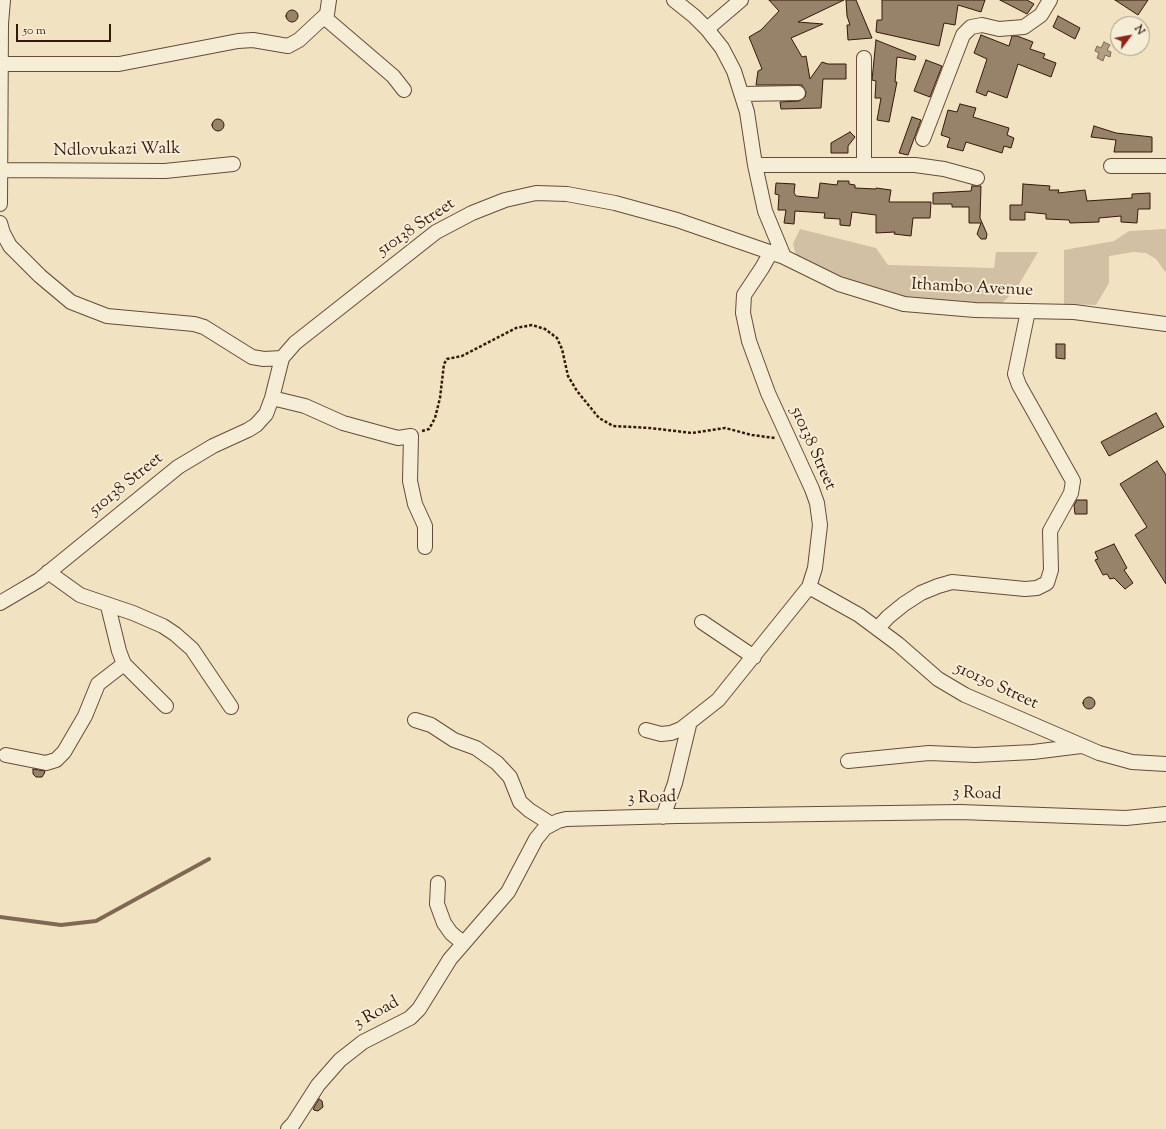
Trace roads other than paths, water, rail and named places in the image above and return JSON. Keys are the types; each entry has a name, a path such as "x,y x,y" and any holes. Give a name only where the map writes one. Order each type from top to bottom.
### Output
{"street":[{"path":"0,204 3,0"},
{"path":"1,64 119,64 252,40 288,46 294,44 324,17 329,8 329,0"},
{"path":"674,0 694,16 707,30 722,48 734,71 742,94 755,165 766,211 784,257"},
{"path":"707,30 741,0"},
{"path":"923,139 963,35 971,27 982,25 999,29 1024,27 1041,15 1050,0"},
{"path":"324,17 393,76 404,90"},
{"path":"864,58 864,165"},
{"path":"742,94 798,93"},
{"name":"Ndlovukazi Walk","path":"1,170 165,171 233,164"},
{"path":"755,165 914,165 944,169 977,178"},
{"path":"1111,166 1166,166"},
{"name":"510138 Street","path":"0,602 19,592 48,572 178,467 213,446 248,430 256,424 266,414 272,398 282,358 305,334 436,232 472,213 506,200 536,192 567,194 615,203 677,220 771,252 744,295 743,313 749,342 768,393 787,438 812,489 819,514 819,544 815,568 809,587 754,658 718,700 689,725 671,733 661,734 646,730"},
{"path":"0,223 3,233 10,246 56,291 71,302 107,316 194,324 204,327 252,357 264,359 282,358"},
{"name":"Ithambo Avenue","path":"771,252 839,284 904,304 928,307 1090,314 1166,324"},
{"path":"878,628 888,617 921,593 952,582 1025,589 1037,588 1048,583 1051,570 1050,531 1071,493 1073,481 1017,378 1016,367 1028,311"},
{"path":"272,398 305,406 343,423 398,438 411,436 410,482 415,504 425,526 425,547"},
{"path":"48,572 80,595 108,606 133,613 163,626 185,642 198,657 231,707"},
{"name":"510130 Street","path":"809,587 860,615 878,628 949,687 1081,746 1114,758 1166,764"},
{"path":"108,606 115,628 118,651 124,664 166,706"},
{"path":"702,622 754,658"},
{"path":"6,755 46,763 51,762 60,756 85,716 98,684 124,664"},
{"path":"415,720 431,726 454,740 476,748 498,763 510,777 520,802 528,810 551,824"},
{"path":"663,817 675,783 689,725"},
{"path":"848,760 929,753 975,755 1033,752 1081,746"},
{"name":"3 Road","path":"288,1129 293,1124 318,1085 340,1060 363,1042 410,1018 419,1009 442,970 463,943 508,892 536,839 545,828 551,824 566,819 960,812 1126,818 1166,814"},
{"path":"438,883 437,904 440,914 451,933 463,943"}],"waterway":[{"path":"0,917 61,925 96,921 209,859"}]}
